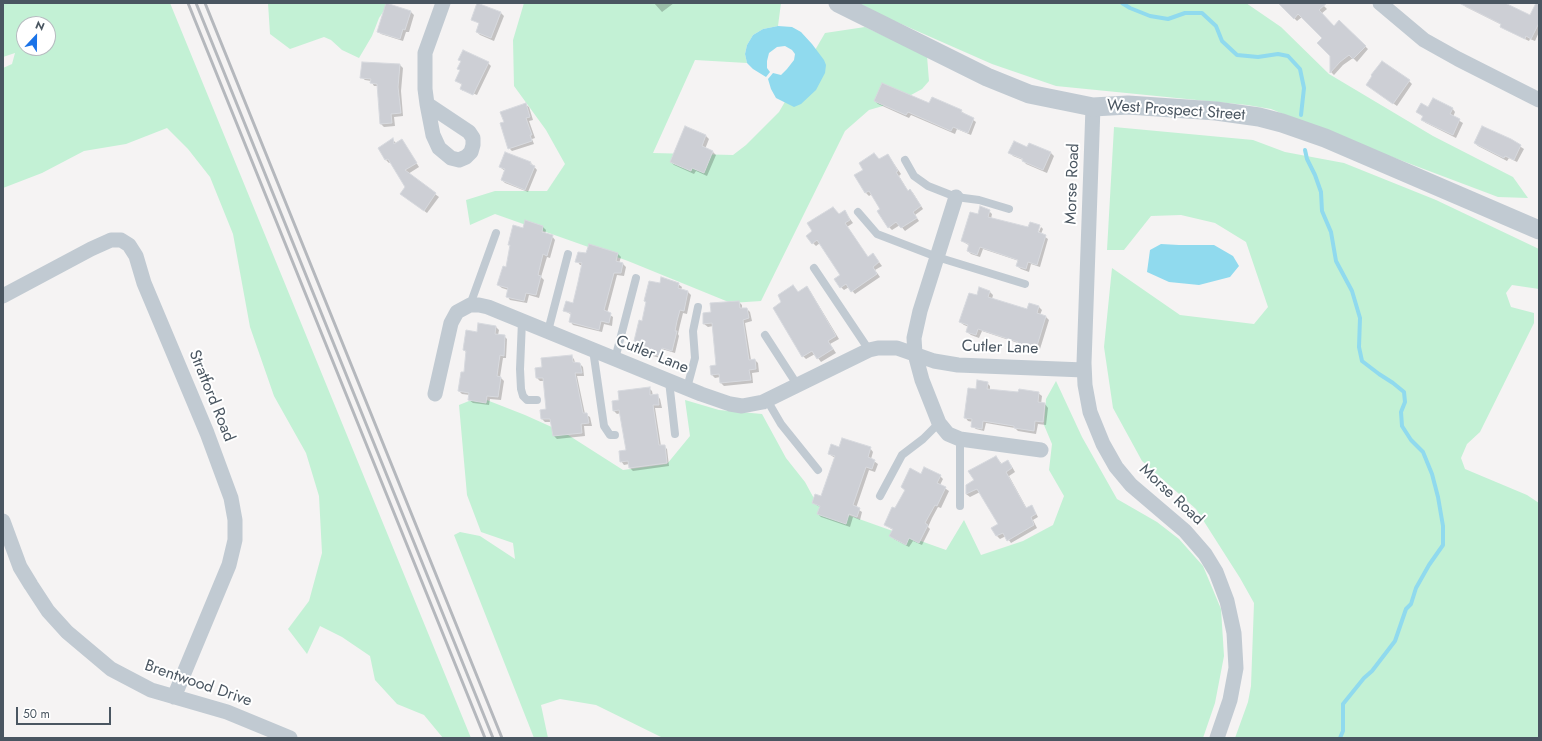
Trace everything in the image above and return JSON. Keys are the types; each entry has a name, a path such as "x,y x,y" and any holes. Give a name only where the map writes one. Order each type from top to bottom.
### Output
{"street":[{"path":"427,104 424,89 425,53 443,3"},
{"name":"West Prospect Street","path":"838,3 987,77 1029,94 1093,107 1128,105 1216,110 1259,117 1282,123 1325,138 1539,230"},
{"path":"1380,3 1424,40 1539,100"},
{"name":"Morse Road","path":"1093,107 1084,370 1090,412 1103,444 1116,467 1142,496 1185,531 1205,554 1216,572 1227,601 1234,632 1236,668 1230,700 1216,738"},
{"path":"956,197 920,311 914,338 915,354 922,380 939,423 948,434 960,439 1041,450"},
{"name":"Stratford Road","path":"3,296 91,249 111,240 121,240 129,245 136,256 144,283 210,441 231,498 235,520 235,540 229,565 174,697"},
{"name":"Cutler Lane","path":"470,305 479,304 488,307 669,381 730,404 742,406 753,405 767,400 869,350 887,347 897,348 934,361 958,365 1084,370"},
{"path":"435,394 451,323 457,312 470,305"},
{"name":"Brentwood Drive","path":"3,521 20,567 48,611 67,632 111,670 151,690 227,712 268,734 290,738"}],"lane":[{"path":"905,160 914,176 928,186 956,197 979,200 1009,209"},
{"path":"858,212 877,234 937,257 1024,284"},
{"path":"470,305 496,233"},
{"path":"548,331 568,254"},
{"path":"814,268 869,350"},
{"path":"615,359 636,278"},
{"path":"688,388 695,358 693,331 698,307"},
{"path":"522,321 520,369 521,389 524,396 528,400 537,400"},
{"path":"765,336 798,386"},
{"path":"593,350 604,426 610,435 615,435"},
{"path":"669,381 675,434"},
{"path":"767,400 781,424 818,470"},
{"path":"880,496 902,456 939,423"},
{"path":"960,439 960,506"}],"green space":[{"path":"3,3 170,3 471,738 443,738 424,715 397,704 375,680 370,656 342,637 320,626 307,654 288,629 309,601 322,553 319,496 306,453 274,396 250,327 233,234 210,177 188,149 167,128 126,144 84,151 42,173 3,188 3,68 12,64 15,53 3,57"},
{"path":"268,3 389,3 379,18 372,36 359,58 342,50 331,40 324,37 290,49 270,34"},
{"path":"524,3 781,3 778,26 763,29 753,35 747,45 745,54 747,63 695,60 653,153 733,155 746,145 779,112 825,33 865,27 927,56 929,81 922,89 900,101 869,110 845,131 761,301 731,303 628,261 495,214 470,225 466,200 495,191 547,191 565,164 546,130 514,86 513,40"},
{"path":"859,3 1246,3 1281,27 1329,74 1433,136 1513,177 1528,198 1498,197 1339,137 1271,109 1247,105 1056,86 992,64 883,16"},
{"path":"1114,127 1253,140 1285,152 1344,163 1436,200 1539,249 1539,289 1512,285 1506,293 1511,307 1534,313 1534,323 1480,432 1467,444 1461,458 1465,469 1527,495 1539,503 1539,738 1235,738 1248,702 1251,686 1254,603 1240,578 1196,509 1142,461 1113,408 1104,347 1112,268 1180,315 1254,324 1268,307 1246,242 1215,223 1181,215 1151,216 1124,250 1107,250"},
{"path":"1056,381 1082,437 1117,499 1157,522 1179,539 1203,566 1221,609 1224,656 1215,703 1203,738 663,738 596,705 560,699 541,705 548,738 534,738 454,535 460,532 480,536 515,559 513,543 481,532 467,495 459,405 479,397 525,415 565,433 623,470 667,464 690,436 685,400 719,410 762,414 786,458 805,482 817,504 946,550 964,520 981,555 1023,541 1053,525 1064,496 1049,470 1052,444 1044,425 1046,399"}],"water":[{"path":"778,26 792,27 801,32 812,44 826,65 825,73 816,90 801,104 794,107 776,98 768,79 773,73 781,75 787,69 794,60 795,54 792,50 785,46 777,47 769,53 767,68 770,72 766,77 753,69 747,63 745,54 747,45 753,35 763,29"},
{"path":"1161,244 1214,245 1233,256 1239,266 1230,277 1199,285 1169,282 1147,272 1150,250"}],"building":[{"path":"386,3 411,11 405,30 403,29 400,39 377,32"},
{"path":"477,3 501,12 491,38 476,32 479,23 471,20"},
{"path":"1278,3 1327,3 1319,10 1334,26 1339,20 1366,46 1353,59 1349,55 1330,73 1330,56 1317,43 1322,38 1298,14 1294,19"},
{"path":"1459,3 1505,3 1530,15 1536,3 1539,3 1539,23 1531,39 1526,36 1525,39 1500,27 1501,24"},
{"path":"463,50 489,62 473,95 460,89 462,84 455,81 460,70 457,69 461,61 458,60"},
{"path":"1382,61 1410,80 1393,104 1366,85 1372,76 1371,75"},
{"path":"362,62 400,64 398,87 401,113 391,114 392,123 380,124 377,84 370,83 371,79 360,78"},
{"path":"882,83 929,103 932,97 962,110 961,112 974,118 968,133 953,127 951,131 908,112 906,115 874,101"},
{"path":"1433,98 1453,108 1450,114 1460,119 1453,135 1421,120 1423,116 1416,112 1421,103 1428,107"},
{"path":"526,103 530,117 526,118 532,135 530,135 532,141 508,149 500,123 504,122 500,112"},
{"path":"685,126 706,135 702,146 713,151 704,173 692,168 691,171 670,162"},
{"path":"1482,126 1521,145 1514,160 1505,156 1504,158 1474,143"},
{"path":"393,138 394,144 402,139 417,163 405,170 436,193 424,211 400,194 405,187 388,159 385,160 378,148"},
{"path":"1014,141 1027,147 1029,143 1051,152 1043,170 1008,153"},
{"path":"505,152 531,162 530,164 535,166 525,190 501,180 505,169 499,167"},
{"path":"874,153 879,159 888,154 898,171 896,172 908,191 910,189 921,206 913,212 917,218 901,228 896,222 888,228 877,211 880,209 869,191 865,193 854,175 863,170 859,163"},
{"path":"980,206 990,210 988,217 1028,227 1030,222 1040,225 1038,232 1046,235 1037,265 1028,262 1026,269 1016,266 1018,260 980,247 977,255 967,251 969,244 961,241 970,212 978,214"},
{"path":"833,207 839,214 845,210 850,220 845,223 868,257 873,253 879,262 873,267 877,274 851,292 846,284 840,288 834,279 840,275 817,240 812,244 806,236 812,231 807,223"},
{"path":"525,220 543,226 542,232 553,235 547,256 543,254 538,275 541,276 536,295 526,293 524,301 506,297 508,288 497,285 503,266 506,267 510,245 508,245 513,225 523,228"},
{"path":"589,244 618,253 616,261 623,263 621,273 614,273 604,310 611,313 609,323 601,321 599,330 569,322 571,313 563,311 566,301 573,303 582,263 575,262 578,252 586,253"},
{"path":"661,277 679,283 678,288 688,291 684,311 680,310 677,321 675,331 677,331 672,351 662,348 660,356 641,351 643,343 634,341 639,320 642,321 646,302 644,301 649,281 660,283"},
{"path":"793,285 798,292 807,286 836,336 828,341 833,349 817,359 812,351 802,357 773,308 781,302 778,295"},
{"path":"979,287 990,291 988,297 1027,309 1029,303 1039,306 1037,313 1046,316 1037,346 1028,344 1026,351 1016,348 1018,342 978,329 976,335 966,332 968,325 959,322 969,293 977,295"},
{"path":"739,301 740,308 747,308 749,318 743,320 749,360 755,359 756,369 749,370 751,380 720,383 719,374 711,375 710,366 716,365 712,323 703,324 703,313 711,312 710,303"},
{"path":"478,323 496,326 495,334 505,335 504,356 500,355 497,376 501,377 498,397 487,396 486,403 468,400 469,393 458,391 461,372 464,372 466,351 463,350 466,330 477,332"},
{"path":"572,355 573,362 580,363 582,373 575,373 583,413 587,413 589,423 581,424 582,433 553,436 550,419 541,419 540,410 546,409 543,378 536,378 535,368 542,367 541,358"},
{"path":"977,380 988,382 987,389 1018,392 1019,389 1039,392 1038,402 1045,403 1043,422 1035,421 1034,431 983,421 982,429 971,427 972,419 964,418 968,388 976,389"},
{"path":"650,387 650,395 658,394 659,405 653,405 659,445 665,445 667,463 629,468 628,461 620,462 619,451 626,450 619,410 613,411 612,401 619,400 618,391"},
{"path":"842,438 871,447 868,457 875,460 872,469 866,467 853,505 860,508 857,517 849,514 846,524 817,514 820,506 812,503 815,494 821,496 835,456 828,454 831,444 839,447"},
{"path":"996,456 1001,464 1008,460 1012,468 1006,472 1026,508 1032,505 1036,514 1031,517 1034,525 1007,541 1003,533 996,536 991,528 998,524 977,489 966,494 966,485 974,480 968,471"},
{"path":"924,467 941,475 937,483 946,487 937,506 935,505 925,523 928,525 919,543 909,538 906,545 889,536 893,529 884,525 892,507 895,508 905,490 901,487 910,468 921,474"}],"waterway":[{"path":"1122,3 1150,16 1168,19 1185,13 1202,13 1216,26 1222,41 1237,55 1258,57 1278,54 1288,56 1300,69 1304,88 1301,115"},
{"path":"1305,150 1307,159 1321,192 1322,211 1331,232 1336,261 1352,291 1360,318 1359,347 1362,361 1404,392 1405,402 1401,412 1402,426 1411,440 1423,452 1432,474 1443,526 1443,545 1429,565 1416,588 1411,604 1406,609 1395,641 1372,671 1364,678 1343,704 1343,731 1340,738"}],"railway":[{"path":"188,3 485,738"},
{"path":"196,3 493,738"},
{"path":"205,3 502,738"}]}
